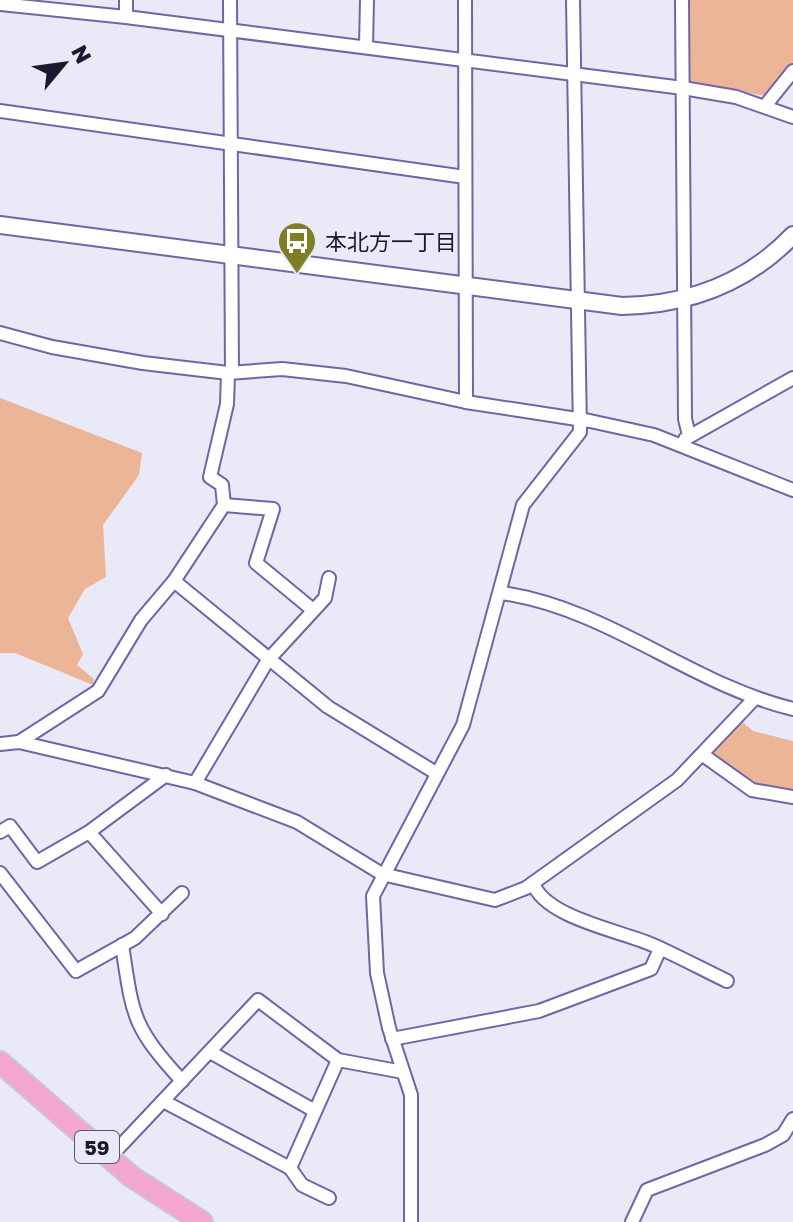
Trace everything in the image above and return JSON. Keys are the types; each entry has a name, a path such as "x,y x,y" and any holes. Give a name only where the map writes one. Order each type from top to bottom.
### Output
{"main road":[{"name":"59","path":"2,1061 109,1158 202,1222"}],"street":[{"path":"126,0 126,17"},
{"path":"19,742 98,691 141,620 174,581 224,505 222,485 210,477 227,404 230,373 234,255 230,0"},
{"path":"366,47 367,0"},
{"path":"465,0 466,402"},
{"path":"411,1222 408,1139 411,1095 392,1039 377,973 373,896 463,725 502,593 523,505 580,432 573,0"},
{"path":"682,0 687,299 685,440"},
{"path":"0,4 126,17 683,88 765,106 793,117"},
{"path":"765,106 793,71"},
{"path":"0,111 465,177"},
{"path":"0,225 577,301 645,305 687,299 726,284 793,235"},
{"path":"0,333 98,355 230,373 282,369 346,376 466,402 685,440 793,490"},
{"path":"685,440 793,378"},
{"path":"224,505 273,509 256,563 313,610"},
{"path":"195,783 268,660 325,598 329,578"},
{"path":"174,581 268,660 363,731 436,773"},
{"path":"502,593 527,597 586,616 754,699 793,709"},
{"path":"0,744 19,742 195,783 297,822 382,874 495,900 533,883 677,780 754,699"},
{"path":"703,755 752,790 793,797"},
{"path":"0,832 10,826 37,862 89,832 166,775"},
{"path":"89,832 162,914"},
{"path":"0,873 76,971 122,945 162,914 182,893"},
{"path":"533,883 537,893 568,914 660,949 727,981"},
{"path":"122,945 132,1013 146,1042 182,1081"},
{"path":"392,1039 539,1011 651,969 660,949"},
{"path":"109,1158 258,1000 338,1060 403,1072"},
{"path":"210,1052 315,1111"},
{"path":"290,1168 338,1060"},
{"path":"163,1101 290,1168 302,1185 329,1198"},
{"path":"632,1222 647,1190 765,1145 783,1135 793,1119"}],"shaded area":[{"path":"690,0 793,0 793,62 765,96 690,82"},
{"path":"0,398 142,453 139,475 103,525 106,577 85,589 68,618 83,654 77,665 94,679 93,685 15,653 0,653"},
{"path":"739,719 753,731 793,741 793,794 752,787 708,755"}],"place":[{"name":"本北方一丁目","path":"297,275"}]}
